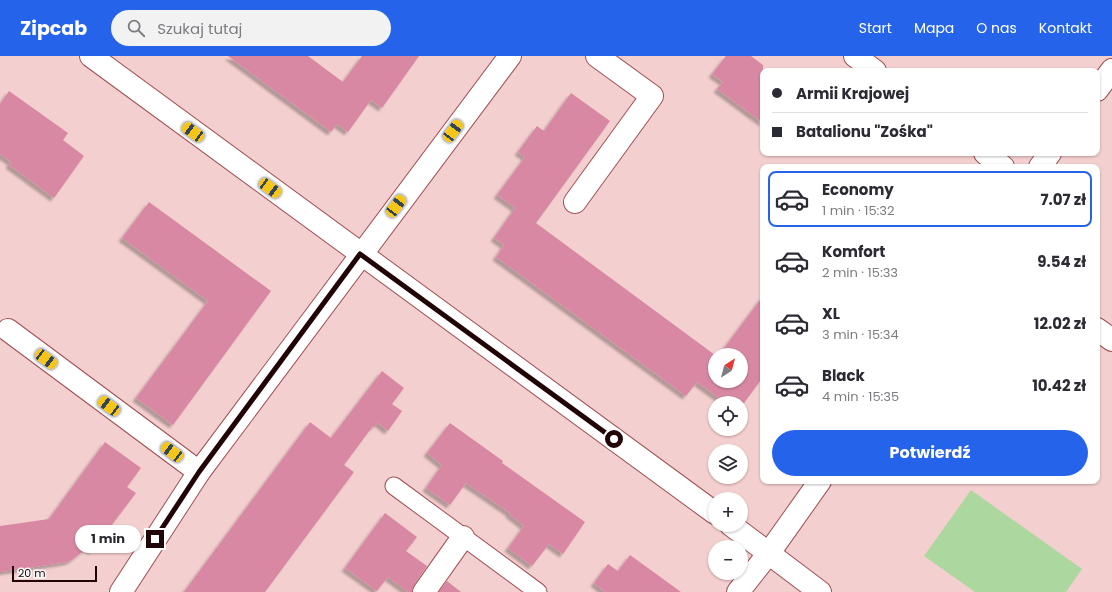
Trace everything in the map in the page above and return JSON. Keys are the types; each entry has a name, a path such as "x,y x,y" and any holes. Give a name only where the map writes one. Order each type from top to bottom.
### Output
{"street":[{"path":"91,56 708,508"},
{"path":"121,592 199,472 360,254 510,56"},
{"path":"855,56 871,68"},
{"path":"575,202 652,96 605,58"},
{"path":"1100,86 1112,70"},
{"path":"989,156 999,164"},
{"path":"8,330 199,472"},
{"path":"1100,331 1112,340"},
{"path":"738,592 769,553 818,484"},
{"path":"740,532 820,592"},
{"path":"424,592 464,537"}],"lane":[{"path":"394,486 538,592"}],"green space":[{"path":"971,490 1082,569 1066,592 975,592 924,556"}],"building":[{"path":"228,56 308,56 343,82 362,56 419,56 382,108 371,100 348,132 337,124 331,132"},
{"path":"726,56 751,56 763,65 763,68 760,68 760,121 717,89 723,82 712,74"},
{"path":"9,91 68,133 63,140 84,156 54,198 9,165 11,162 0,154 0,104"},
{"path":"571,93 610,121 536,223 708,350 708,388 748,388 748,348 724,348 760,300 760,381 748,398 748,396 716,396 697,382 686,396 496,257 504,245 494,238 515,208 497,195 525,157 518,152 537,126 544,131"},
{"path":"149,202 271,291 173,425 136,398 208,301 122,238"},
{"path":"382,371 404,388 392,404 402,411 388,431 378,423 374,427 373,426 344,465 354,472 265,592 184,592 310,422 331,438"},
{"path":"450,423 503,461 502,463 585,522 563,554 549,544 532,566 508,548 524,526 509,514 510,513 466,483 450,505 426,488 442,465 427,453"},
{"path":"105,442 141,468 127,487 136,493 92,551 87,548 72,560 67,562 0,572 0,526 49,519"},
{"path":"385,513 417,537 406,551 427,566 414,585 412,592 408,592 388,577 377,591 345,568"},
{"path":"630,555 681,592 603,592 604,591 594,583 608,564 618,571"},
{"path":"447,581 461,592 439,592"}],"route":[{"path":"155,539 199,472 360,254 614,439"}]}
